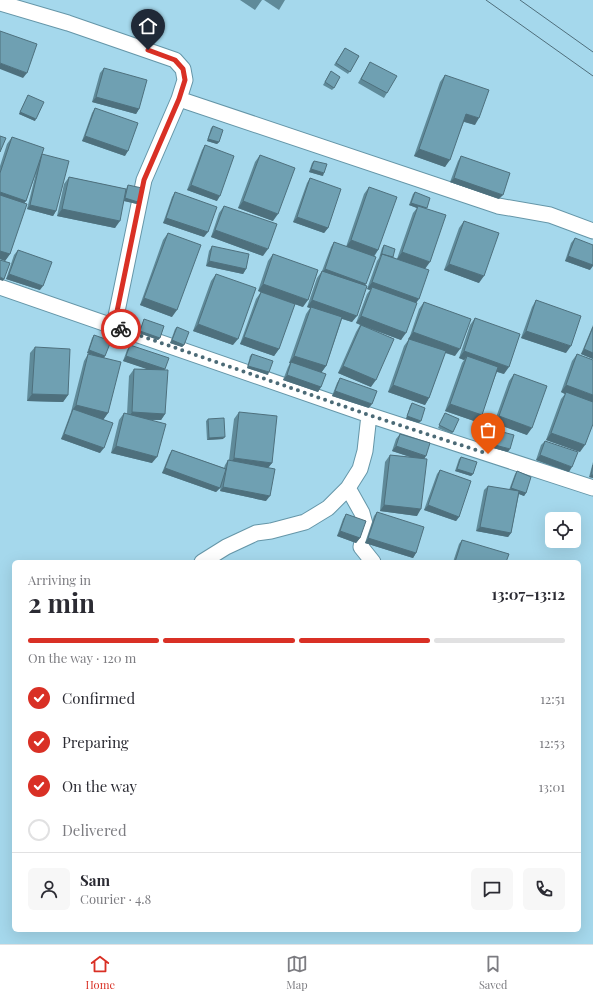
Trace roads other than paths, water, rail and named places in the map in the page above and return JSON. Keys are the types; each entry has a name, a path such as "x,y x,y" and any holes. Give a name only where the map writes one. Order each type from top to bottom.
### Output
{"street":[{"path":"0,3 68,23 175,60 183,69 185,80 179,99 144,180 114,326"},
{"path":"179,99 498,206 550,215 593,231"},
{"path":"0,287 369,415 593,488"},
{"path":"205,560 226,547 256,533 271,531 305,522 328,508 348,488 360,469 364,457 369,415"},
{"path":"348,488 362,513 365,524 361,547 371,560"}],"tram line":[{"path":"486,0 593,76"},
{"path":"520,0 593,52"}]}
